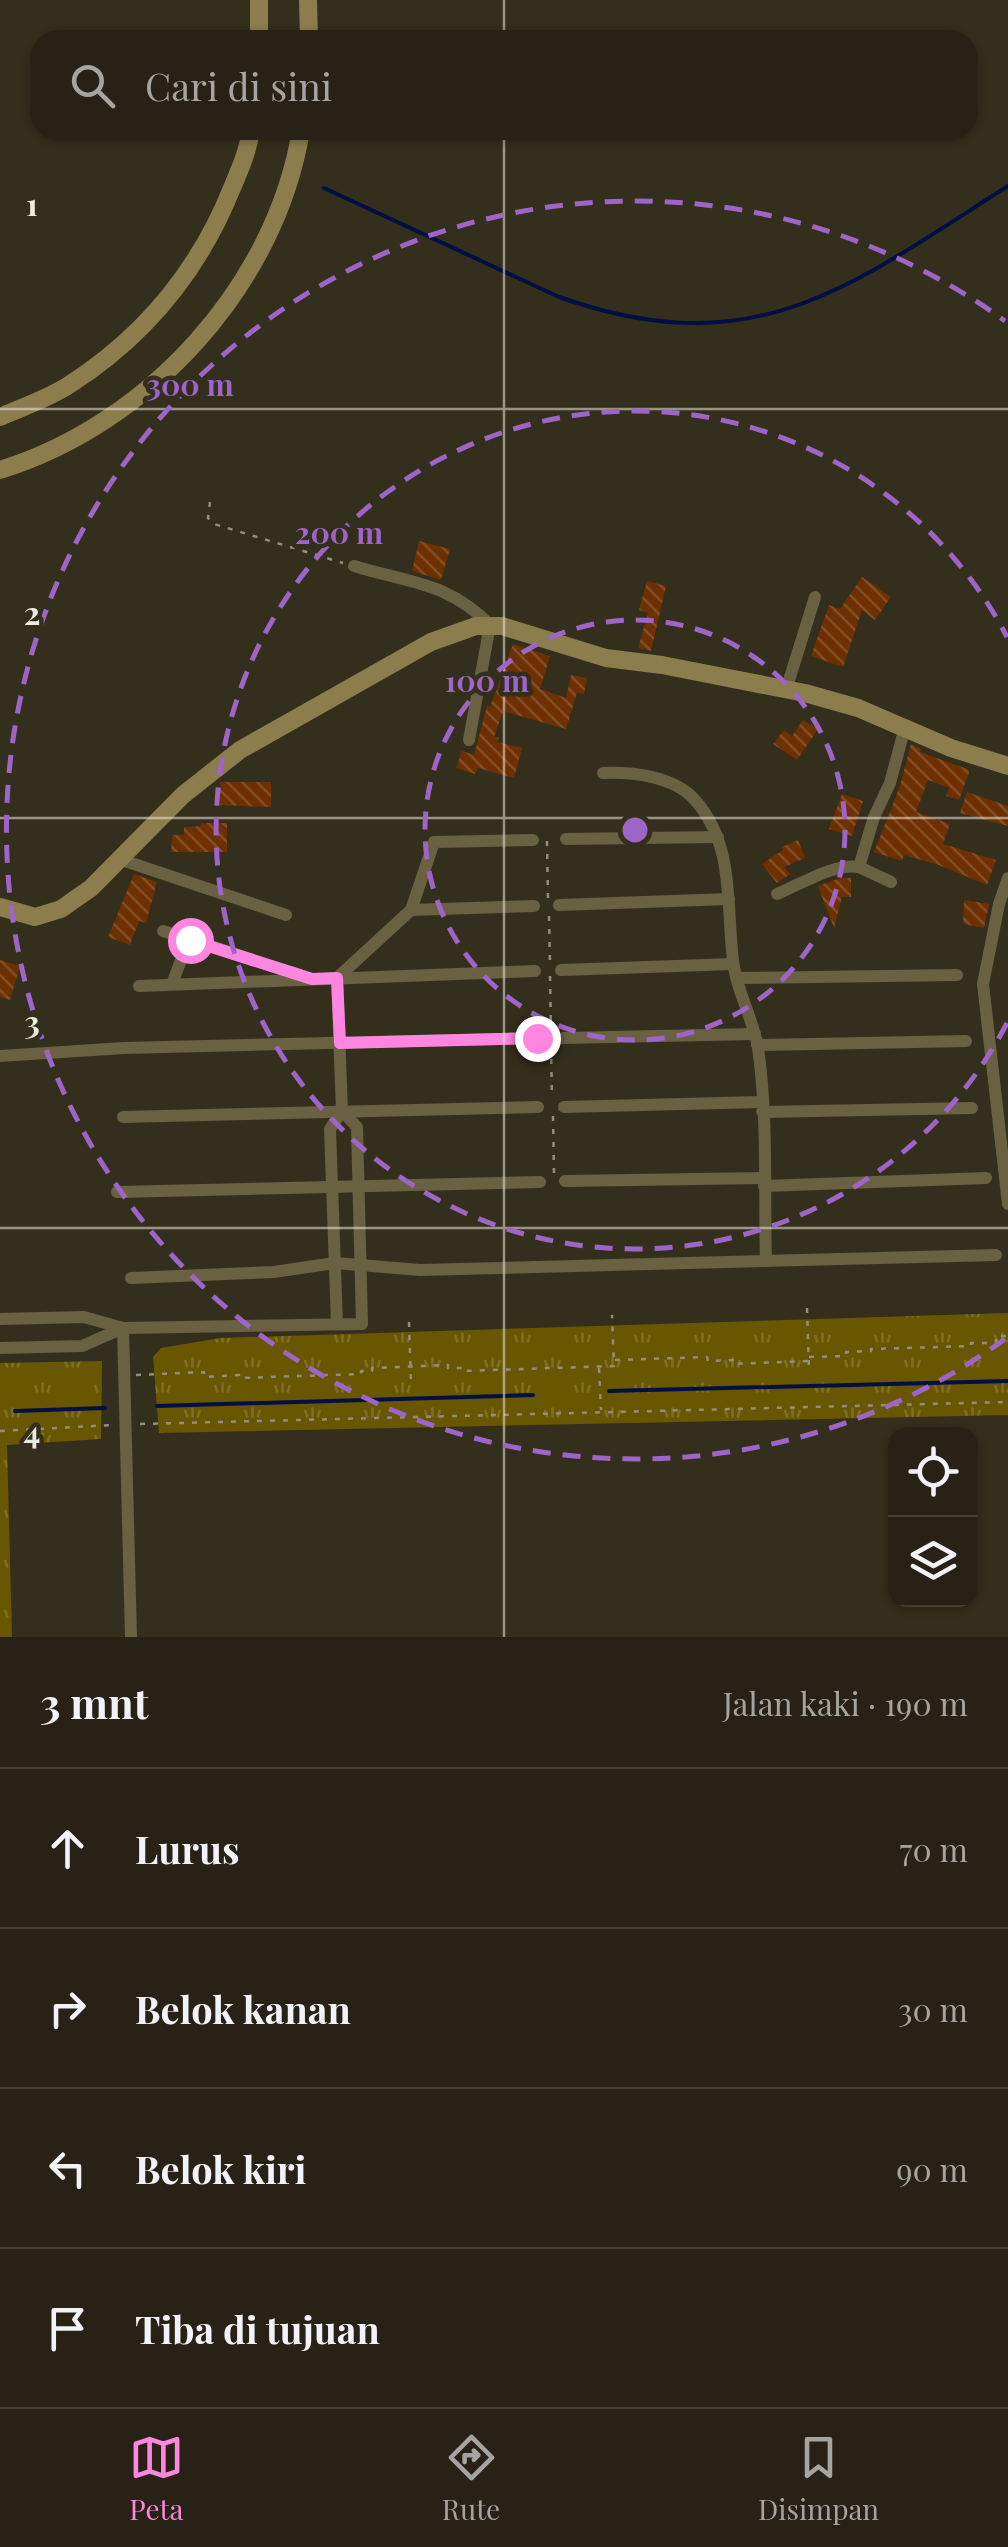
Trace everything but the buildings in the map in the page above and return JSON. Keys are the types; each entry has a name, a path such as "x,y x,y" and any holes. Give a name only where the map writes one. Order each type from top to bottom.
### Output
{"street":[{"path":"259,0 259,30"},
{"path":"308,0 308,30"},
{"path":"0,417 67,387 122,346 172,295 215,231 249,140"},
{"path":"0,470 92,429 154,384 211,326 258,254 296,162 299,140"},
{"path":"354,566 448,592 490,625"},
{"path":"786,690 814,596"},
{"path":"469,740 490,625"},
{"path":"0,908 35,917 61,909 91,888 183,795 240,750 431,642 476,626 490,625 606,658 786,690 858,708 951,748 1008,766"},
{"path":"860,867 874,817 890,783 905,726"},
{"path":"603,774 639,772 694,798 718,836 727,870 733,964 756,1040 766,1261"},
{"path":"566,839 718,836"},
{"path":"337,978 411,910 434,842 532,840"},
{"path":"119,860 286,915"},
{"path":"777,894 838,870 860,867 892,882"},
{"path":"1008,878 983,984 1008,1204"},
{"path":"559,905 729,899"},
{"path":"411,910 534,906"},
{"path":"163,931 312,979"},
{"path":"172,984 190,940"},
{"path":"561,970 733,964"},
{"path":"139,986 535,971"},
{"path":"738,978 956,975"},
{"path":"337,978 342,1111 330,1129 338,1324"},
{"path":"0,1056 124,1048 537,1038"},
{"path":"563,1038 966,1042"},
{"path":"122,1117 538,1107"},
{"path":"564,1107 972,1108"},
{"path":"0,1319 84,1317 123,1328 362,1324 357,1128 342,1111"},
{"path":"117,1192 332,1184 986,1178"},
{"path":"131,1278 274,1272 335,1263 420,1270 996,1255"},
{"path":"0,1348 82,1346 123,1328"},
{"path":"123,1328 131,1637"}],"path":[{"path":"210,502 208,518 214,524 354,566"},
{"path":"532,840 547,840 553,1182"},
{"path":"807,1308 809,1370"},
{"path":"124,1375 204,1372 204,1376 274,1377 361,1374 372,1368 411,1366 448,1365 462,1371 614,1366 612,1315"},
{"path":"409,1322 412,1382"},
{"path":"614,1360 708,1357 708,1361 733,1360 733,1364 846,1356 846,1352 872,1349 971,1346 996,1343 996,1336 1008,1336"},
{"path":"599,1366 601,1413"},
{"path":"0,1431 125,1424 1008,1402"}],"green space":[{"path":"1008,1313 1008,1415 159,1433 153,1357 161,1348 220,1338"},
{"path":"102,1361 101,1439 7,1445 12,1637 0,1637 0,1363"}],"waterway":[{"path":"324,188 559,297 628,316 689,323 745,319 797,305 848,284 1008,186"},
{"path":"609,1391 1008,1381"},
{"path":"157,1406 533,1395"},
{"path":"15,1411 105,1408"}],"route":[{"path":"190,940 312,979 337,978 340,1043 537,1038"}]}
